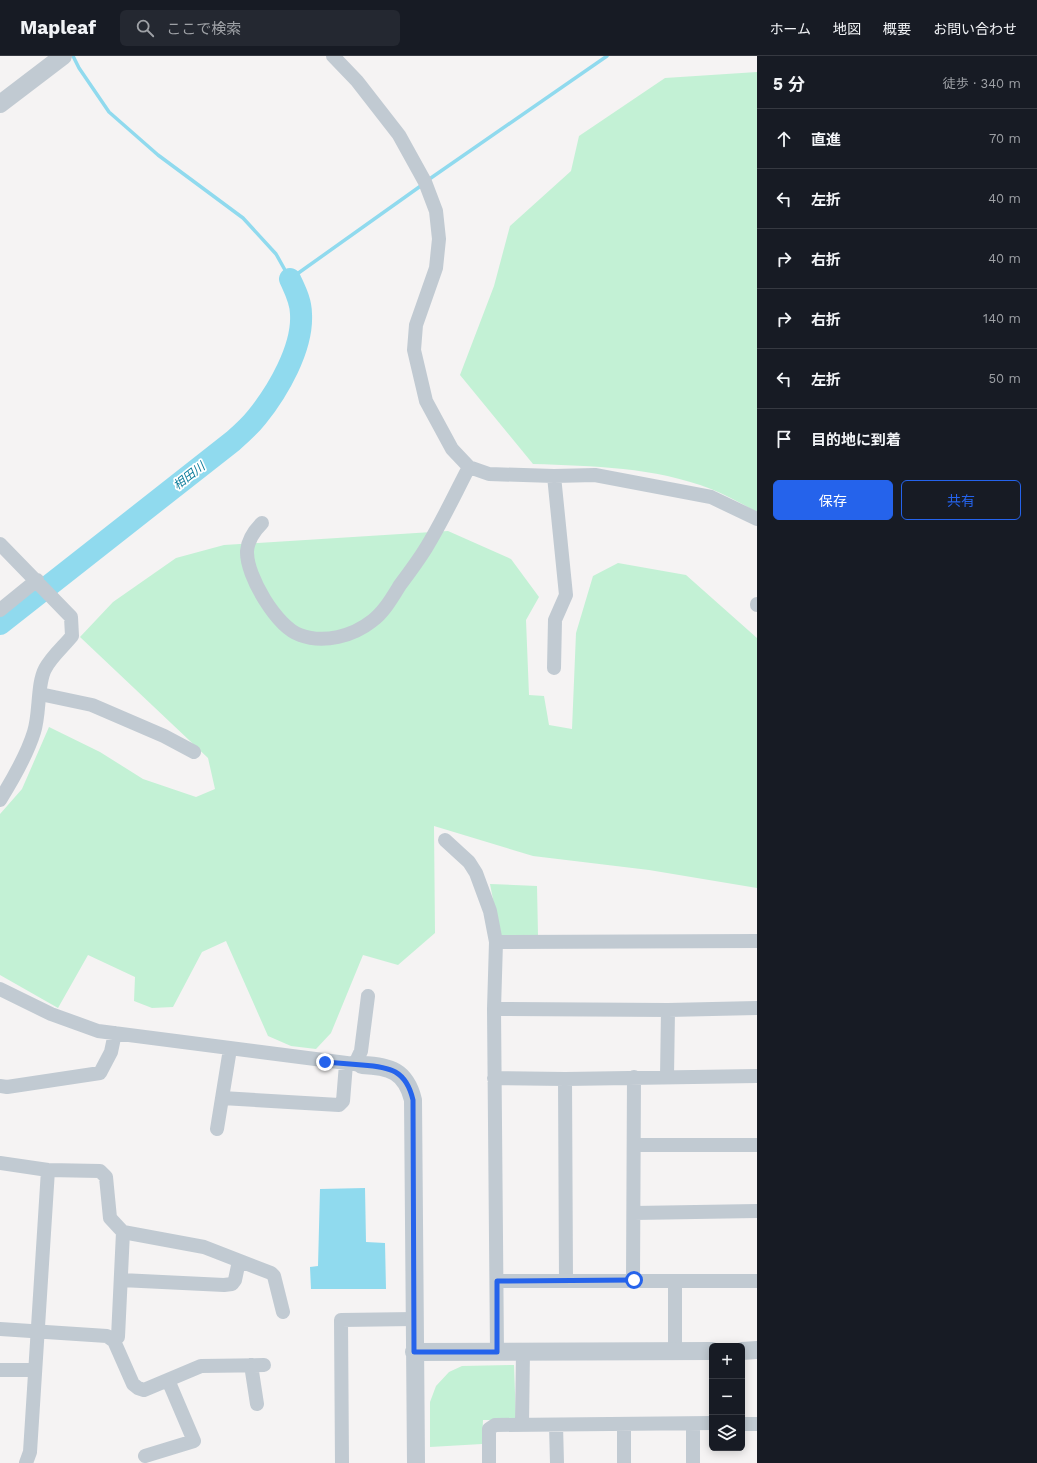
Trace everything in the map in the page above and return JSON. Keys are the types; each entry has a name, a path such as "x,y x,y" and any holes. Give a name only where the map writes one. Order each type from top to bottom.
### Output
{"street":[{"path":"0,104 62,56"},
{"path":"333,56 356,81 399,135 425,182 436,212 439,239 436,268 416,325 414,350 426,401 452,449 469,467 489,474 554,476 595,475 711,497 757,518"},
{"path":"262,523 252,534 247,551 249,572 262,596 283,623 291,630 300,635 318,639 336,638 356,632 373,621 386,606 426,548 469,467"},
{"path":"554,476 566,595 555,620 554,668"},
{"path":"0,544 71,617 72,636 45,668 41,680 34,732 11,783 0,800"},
{"path":"0,610 38,582"},
{"path":"40,694 92,705 164,736 194,752"},
{"path":"445,840 469,862 476,873 490,911 496,942 494,1078 497,1352"},
{"path":"496,942 757,941"},
{"path":"0,989 19,1000 98,1031 230,1049 381,1066 396,1071 410,1086 413,1100 416,1463"},
{"path":"222,1098 339,1105 343,1101 354,1064 361,1051 368,996"},
{"path":"494,1009 668,1010 757,1008"},
{"path":"668,1010 668,1077"},
{"path":"0,1086 7,1087 100,1073 111,1052 116,1033"},
{"path":"217,1129 230,1049"},
{"path":"494,1078 565,1079 757,1076"},
{"path":"634,1077 634,1280"},
{"path":"565,1079 566,1280"},
{"path":"634,1145 757,1145"},
{"path":"0,1163 48,1170 100,1171 106,1177 110,1218 123,1232 204,1247 271,1273 274,1276 283,1312"},
{"path":"26,1463 30,1452 34,1370 41,1297 48,1170"},
{"path":"634,1213 757,1211"},
{"path":"114,1341 118,1337 123,1232"},
{"path":"121,1280 224,1286 232,1284 236,1280 239,1261"},
{"path":"497,1281 757,1281"},
{"path":"675,1282 675,1351"},
{"path":"342,1463 341,1320 414,1319"},
{"path":"0,1329 108,1336 114,1341 133,1384 144,1390 200,1366 258,1365 257,1404"},
{"path":"745,1350 757,1350"},
{"path":"522,1424 523,1351"},
{"path":"414,1352 709,1351"},
{"path":"0,1370 34,1370"},
{"path":"145,1456 194,1441 168,1380"},
{"path":"489,1463 489,1429 495,1425 709,1423"},
{"path":"693,1424 693,1463"},
{"path":"745,1424 757,1424"},
{"path":"556,1425 556,1463"},
{"path":"624,1425 624,1463"}],"green space":[{"path":"757,72 757,512 711,489 668,476 601,467 533,464 460,375 494,286 510,226 571,171 579,136 665,78"},
{"path":"448,531 511,559 539,597 526,620 529,695 544,696 549,725 572,729 576,633 593,576 618,563 686,575 757,638 757,888 649,870 533,856 434,826 435,933 398,965 363,955 331,1033 316,1049 291,1046 268,1036 226,941 202,952 173,1007 152,1008 134,1001 135,977 88,955 58,1008 0,975 0,814 22,789 49,727 100,752 143,779 196,797 215,789 208,758 80,637 113,602 176,558 224,545"},
{"path":"490,884 537,886 538,935 500,935"},
{"path":"514,1365 516,1420 483,1420 482,1444 430,1447 430,1402 436,1386 449,1372 462,1366"}],"water":[{"path":"365,1188 366,1242 385,1243 386,1289 311,1289 310,1267 318,1266 320,1189"}],"waterway":[{"path":"73,56 79,68 109,112 158,155 243,218 276,254 290,279 422,185"},
{"path":"428,180 607,56"},
{"name":"相田川","path":"0,624 233,441 265,407 288,368 298,341 301,327 301,309 290,279"}],"route":[{"path":"325,1062 381,1066 396,1071 410,1086 413,1100 414,1352 497,1352 497,1281 634,1280"}]}
